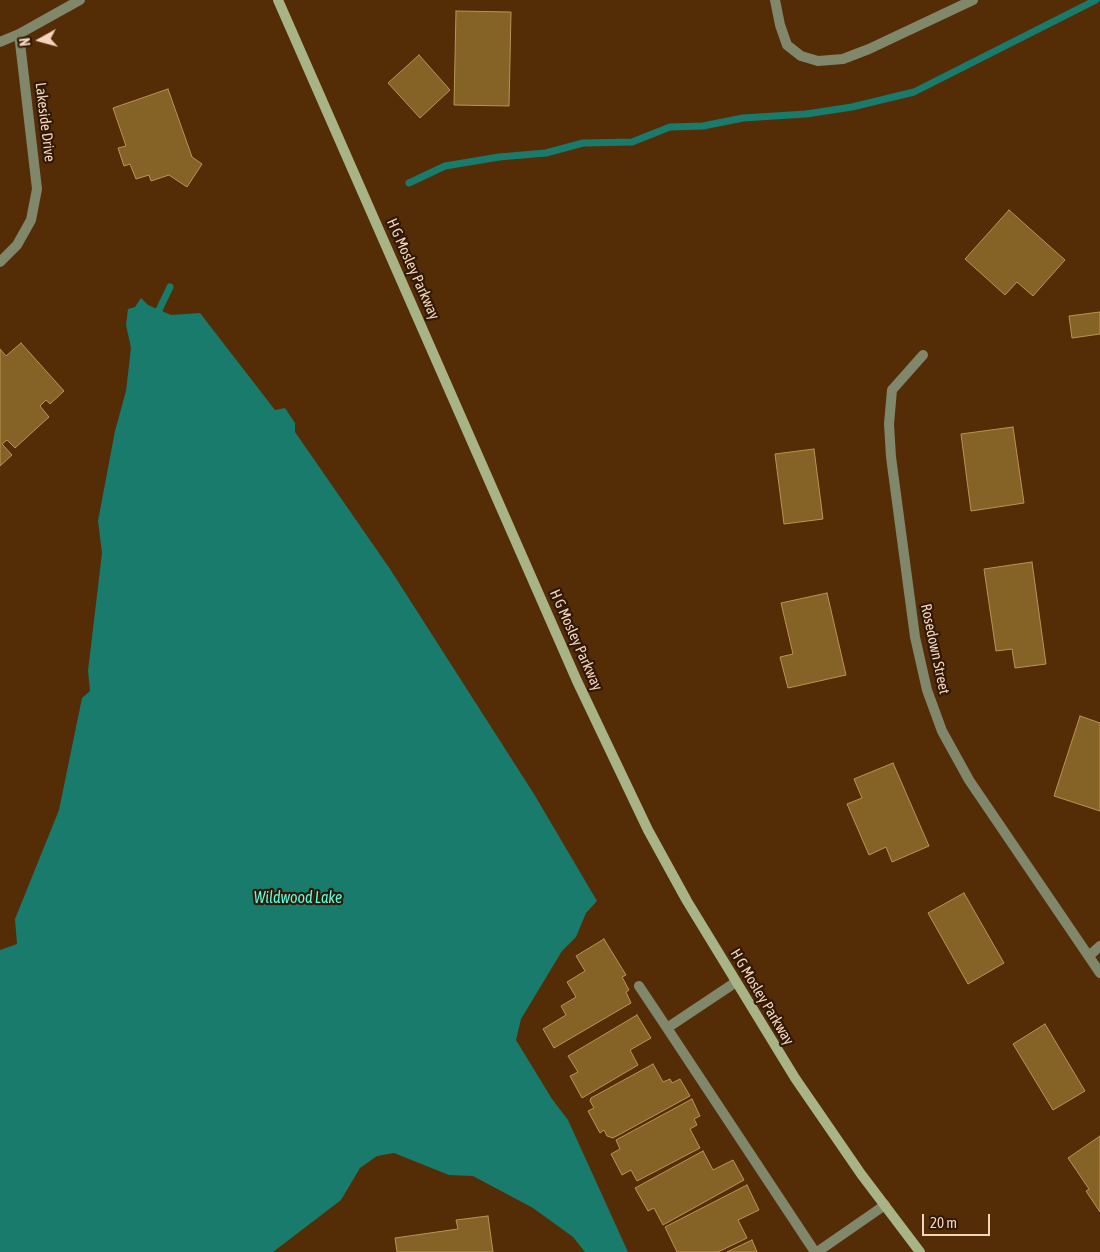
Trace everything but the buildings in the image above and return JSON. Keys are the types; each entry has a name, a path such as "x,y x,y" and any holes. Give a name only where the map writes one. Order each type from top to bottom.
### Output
{"main road":[{"name":"H G Mosley Parkway","path":"278,0 589,706 648,830 686,901 794,1078 920,1252"}],"street":[{"path":"0,42 19,34 80,0"},
{"path":"775,0 780,25 787,45 801,56 818,61 843,59 869,49 973,0"},
{"name":"Lakeside Drive","path":"0,262 16,245 31,220 37,189 19,34"},
{"name":"Rosedown Street","path":"923,355 892,390 889,424 891,457 915,637 926,690 953,754 1100,974"},
{"path":"1089,956 1100,946"},
{"path":"667,1028 736,982"},
{"path":"640,986 816,1252 885,1205"}],"water":[{"name":"Wildwood Lake","path":"141,298 148,305 171,315 200,313 275,410 285,408 295,423 295,432 390,569 534,794 597,901 586,913 576,937 562,951 521,1019 516,1040 552,1099 568,1120 628,1252 585,1252 573,1237 533,1208 473,1176 449,1175 394,1153 377,1156 360,1168 341,1200 273,1252 0,1252 0,950 17,944 15,919 59,810 82,698 90,691 88,671 102,553 98,521 115,431 126,391 131,348 126,325 128,309 135,307"}],"waterway":[{"path":"409,183 445,166 499,157 546,153 583,143 632,142 670,127 703,126 743,118 806,114 852,107 914,92 1096,0"},
{"path":"160,317 159,310 170,287"}]}
